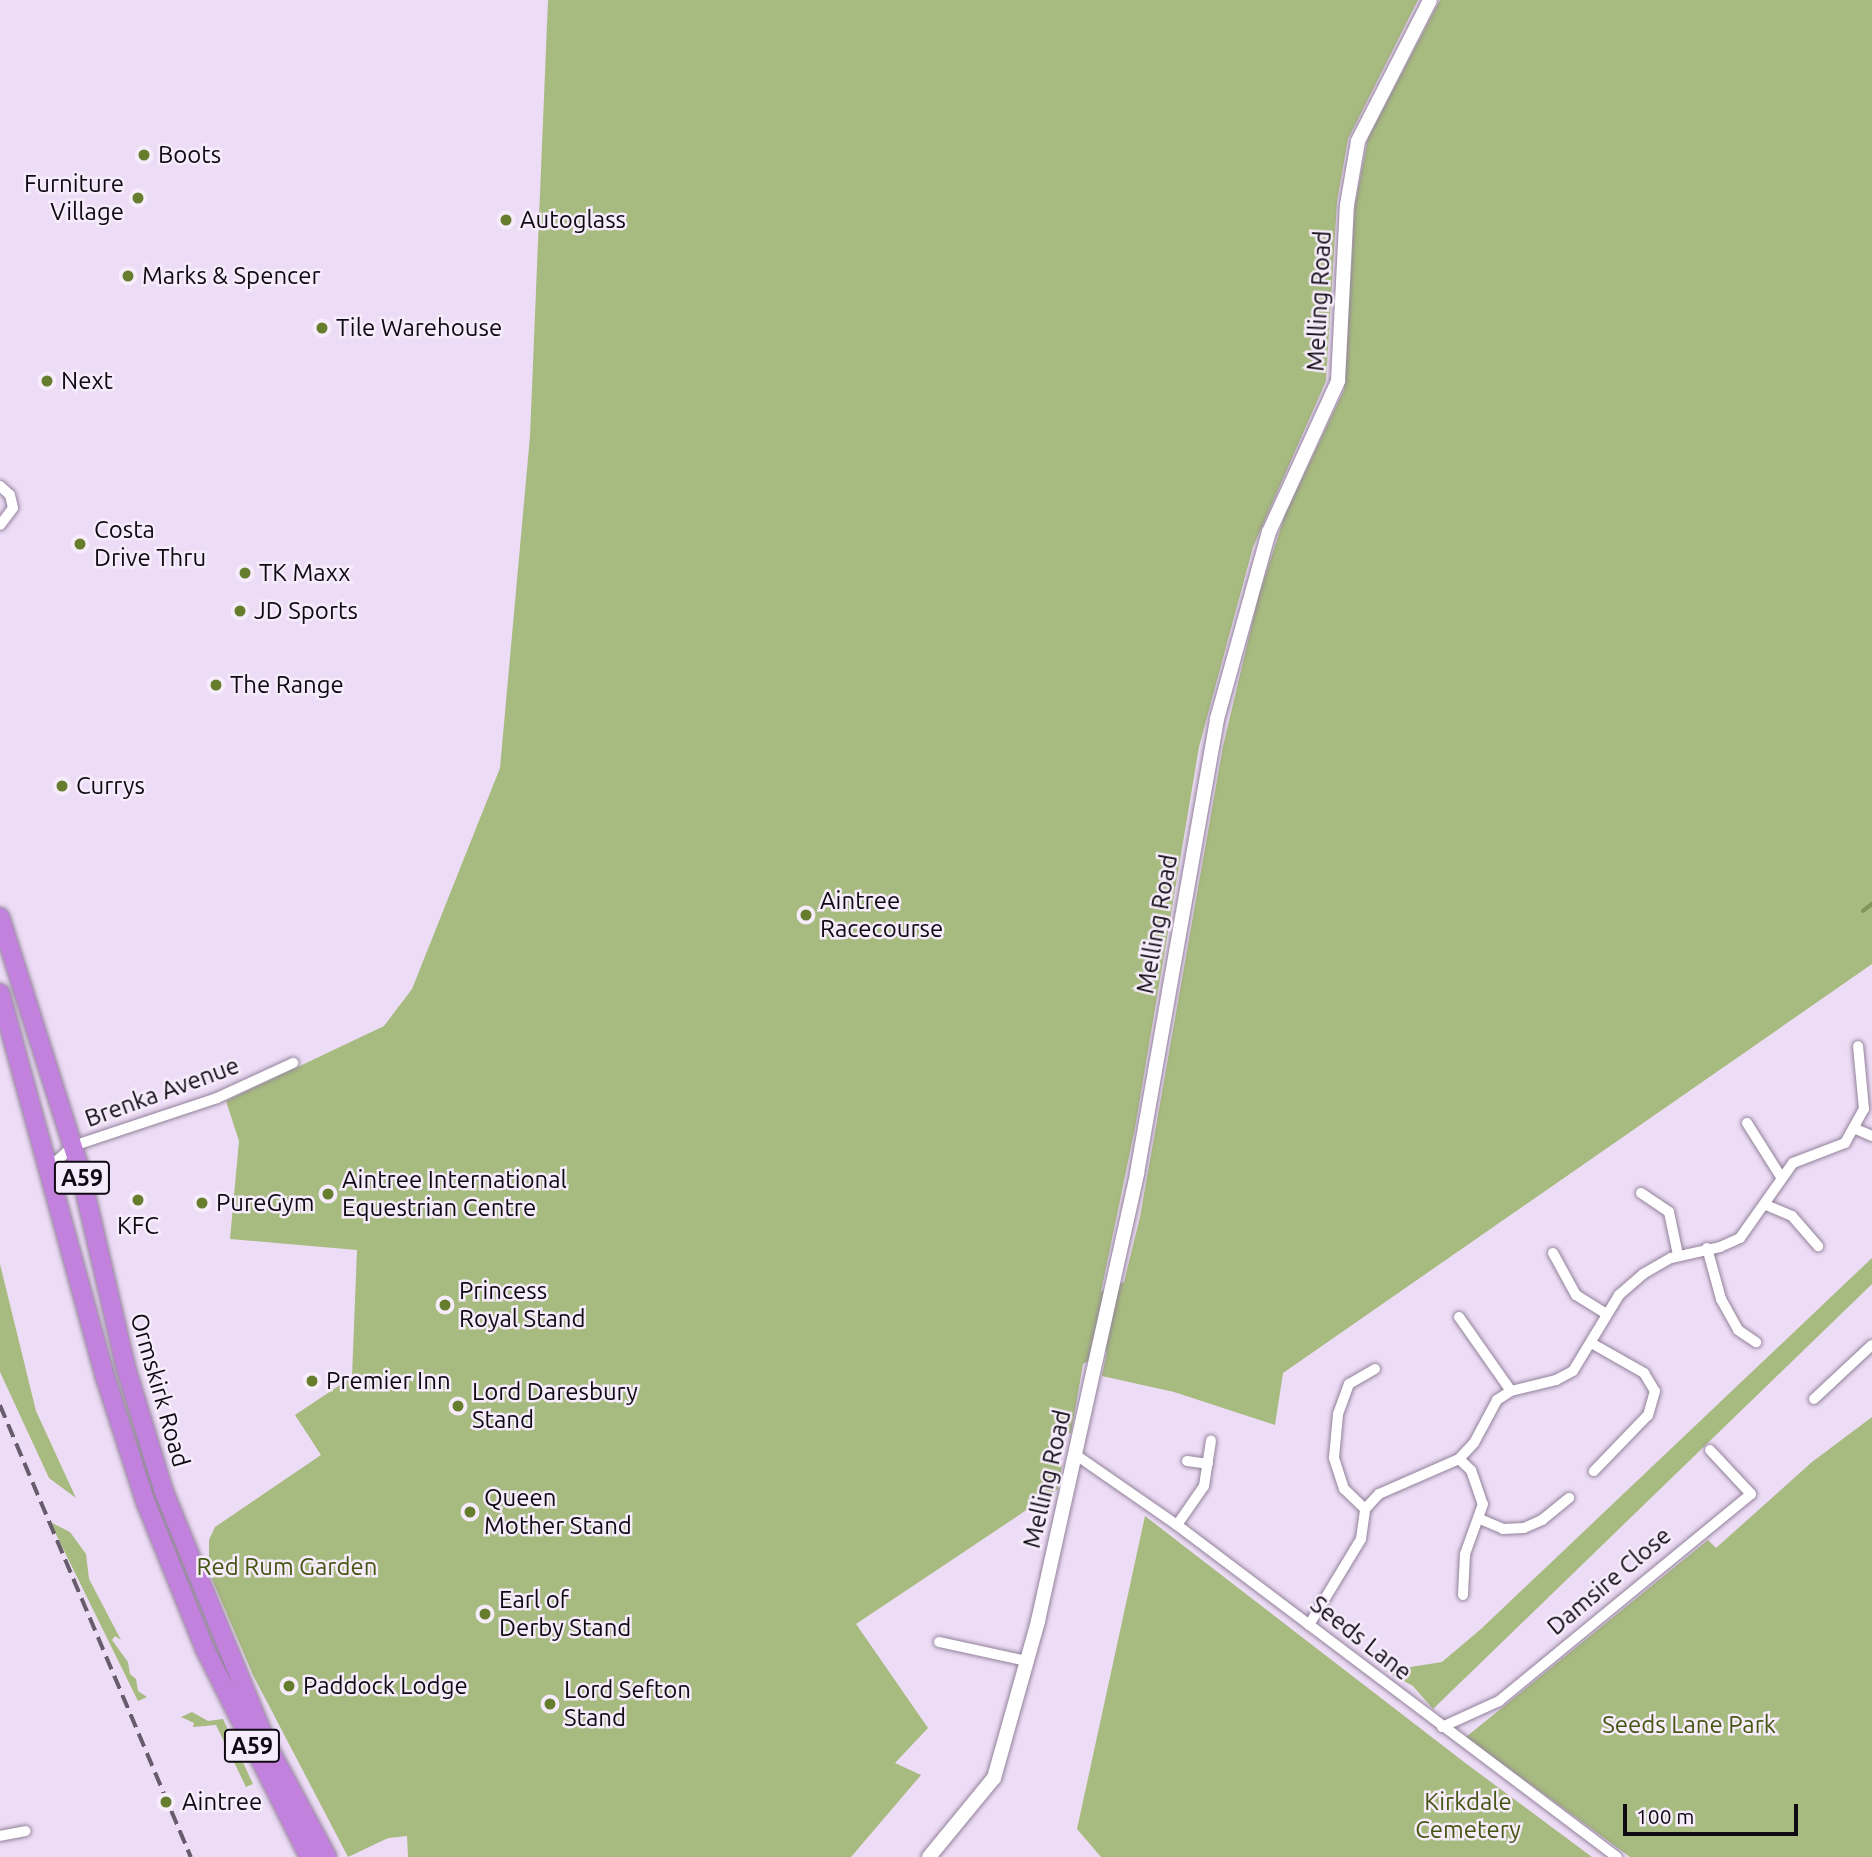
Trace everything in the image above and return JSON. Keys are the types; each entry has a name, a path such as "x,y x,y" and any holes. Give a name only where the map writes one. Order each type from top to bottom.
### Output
{"highway":[{"name":"Ormskirk Road","path":"0,917 73,1146 136,1407 164,1492 267,1745 327,1857"},
{"name":"Ormskirk Road","path":"0,993 50,1167 105,1377 146,1503 205,1649 309,1857"}],"street":[{"name":"Melling Road","path":"929,1857 994,1778 1027,1661 1076,1455 1137,1173 1217,719 1269,532 1338,381 1347,205 1358,141 1430,0"},
{"path":"0,486 10,495 13,508 0,525"},
{"path":"1310,1625 1361,1539 1366,1509 1397,1484 1459,1459 1474,1443 1497,1400 1511,1391 1556,1380 1573,1371 1593,1344 1607,1314 1643,1274 1678,1255 1740,1238 1766,1205 1793,1163 1845,1143 1856,1129 1864,1109 1858,1046"},
{"name":"Brenka Avenue","path":"50,1167 73,1146 217,1098 293,1063"},
{"path":"1747,1124 1782,1177"},
{"path":"1856,1129 1872,1136"},
{"path":"1642,1193 1670,1212 1678,1255"},
{"path":"1766,1205 1792,1216 1818,1246"},
{"path":"1707,1248 1721,1299 1738,1330 1756,1342"},
{"path":"1553,1253 1576,1296 1607,1314"},
{"path":"1459,1317 1511,1391"},
{"path":"1593,1344 1644,1373 1654,1391 1648,1415 1594,1471"},
{"path":"1814,1399 1872,1345"},
{"path":"1366,1509 1344,1489 1334,1458 1338,1414 1349,1384 1374,1369"},
{"path":"1177,1525 1204,1486 1211,1441"},
{"name":"Damsire Close","path":"1442,1727 1499,1701 1751,1494 1710,1450"},
{"name":"Seeds Lane","path":"1076,1455 1177,1525 1617,1857"},
{"path":"1459,1459 1481,1491 1480,1519 1463,1568 1463,1595"},
{"path":"1187,1461 1208,1464"},
{"path":"1480,1519 1503,1529 1524,1528 1542,1520 1569,1498"},
{"path":"939,1642 1027,1661"},
{"path":"0,1836 26,1831"}],"green space":[{"name":"Aintree Racecourse","path":"548,0 1418,0 1348,139 1337,202 1326,381 1253,547 1199,747 1135,1128 1101,1292 1124,1282 1140,1217 1223,746 1259,595 1285,515 1344,390 1355,205 1368,138 1440,0 1872,0 1872,964 1283,1373 1275,1425 1174,1392 1102,1376 1107,1351 1083,1364 1071,1433 1051,1434 1048,1459 1062,1465 1058,1489 856,1624 928,1728 895,1763 921,1775 851,1857 408,1857 407,1836 388,1838 348,1857 253,1675 209,1572 209,1540 215,1527 321,1455 295,1415 352,1377 357,1250 230,1239 239,1141 226,1101 384,1026 412,989 500,768 530,436"},
{"path":"1872,1258 1872,1284 1433,1709 1413,1686 1385,1671 1442,1662 1481,1629"},
{"path":"0,1264 36,1411 76,1498 49,1478 0,1372"},
{"name":"Seeds Lane Park","path":"1872,1417 1872,1857 1630,1857 1466,1737 1708,1540 1716,1548 1812,1462"},
{"name":"Kirkdale Cemetery","path":"1145,1516 1464,1762 1592,1857 1101,1857 1077,1829"},
{"path":"50,1522 70,1532 86,1554 89,1579 121,1640 115,1636 112,1640 128,1662 138,1691 147,1697 138,1701"},
{"path":"192,1712 208,1721 223,1719 253,1784 246,1787 216,1725 193,1727 194,1723 181,1717"}],"waterway":[{"path":"1863,911 1872,904"}],"railway":[{"path":"0,1405 191,1857"}],"place":[{"name":"Boots","path":"144,155"},
{"name":"Furniture Village","path":"138,198"},
{"name":"Autoglass","path":"506,220"},
{"name":"Marks & Spencer","path":"128,276"},
{"name":"Tile Warehouse","path":"322,328"},
{"name":"Next","path":"47,381"},
{"name":"Costa Drive Thru","path":"80,544"},
{"name":"TK Maxx","path":"245,573"},
{"name":"JD Sports","path":"240,611"},
{"name":"The Range","path":"216,685"},
{"name":"Currys","path":"62,786"},
{"name":"Aintree Racecourse","path":"806,915"},
{"name":"Aintree International Equestrian Centre","path":"328,1194"},
{"name":"KFC","path":"138,1200"},
{"name":"PureGym","path":"202,1203"},
{"name":"Princess Royal Stand","path":"445,1305"},
{"name":"Premier Inn","path":"312,1381"},
{"name":"Lord Daresbury Stand","path":"458,1406"},
{"name":"Queen Mother Stand","path":"470,1512"},
{"name":"Earl of Derby Stand","path":"485,1614"},
{"name":"Paddock Lodge","path":"289,1686"},
{"name":"Lord Sefton Stand","path":"550,1704"},
{"name":"Aintree","path":"166,1802"}],"park label":[{"name":"Red Rum Garden","path":"287,1567"}]}
